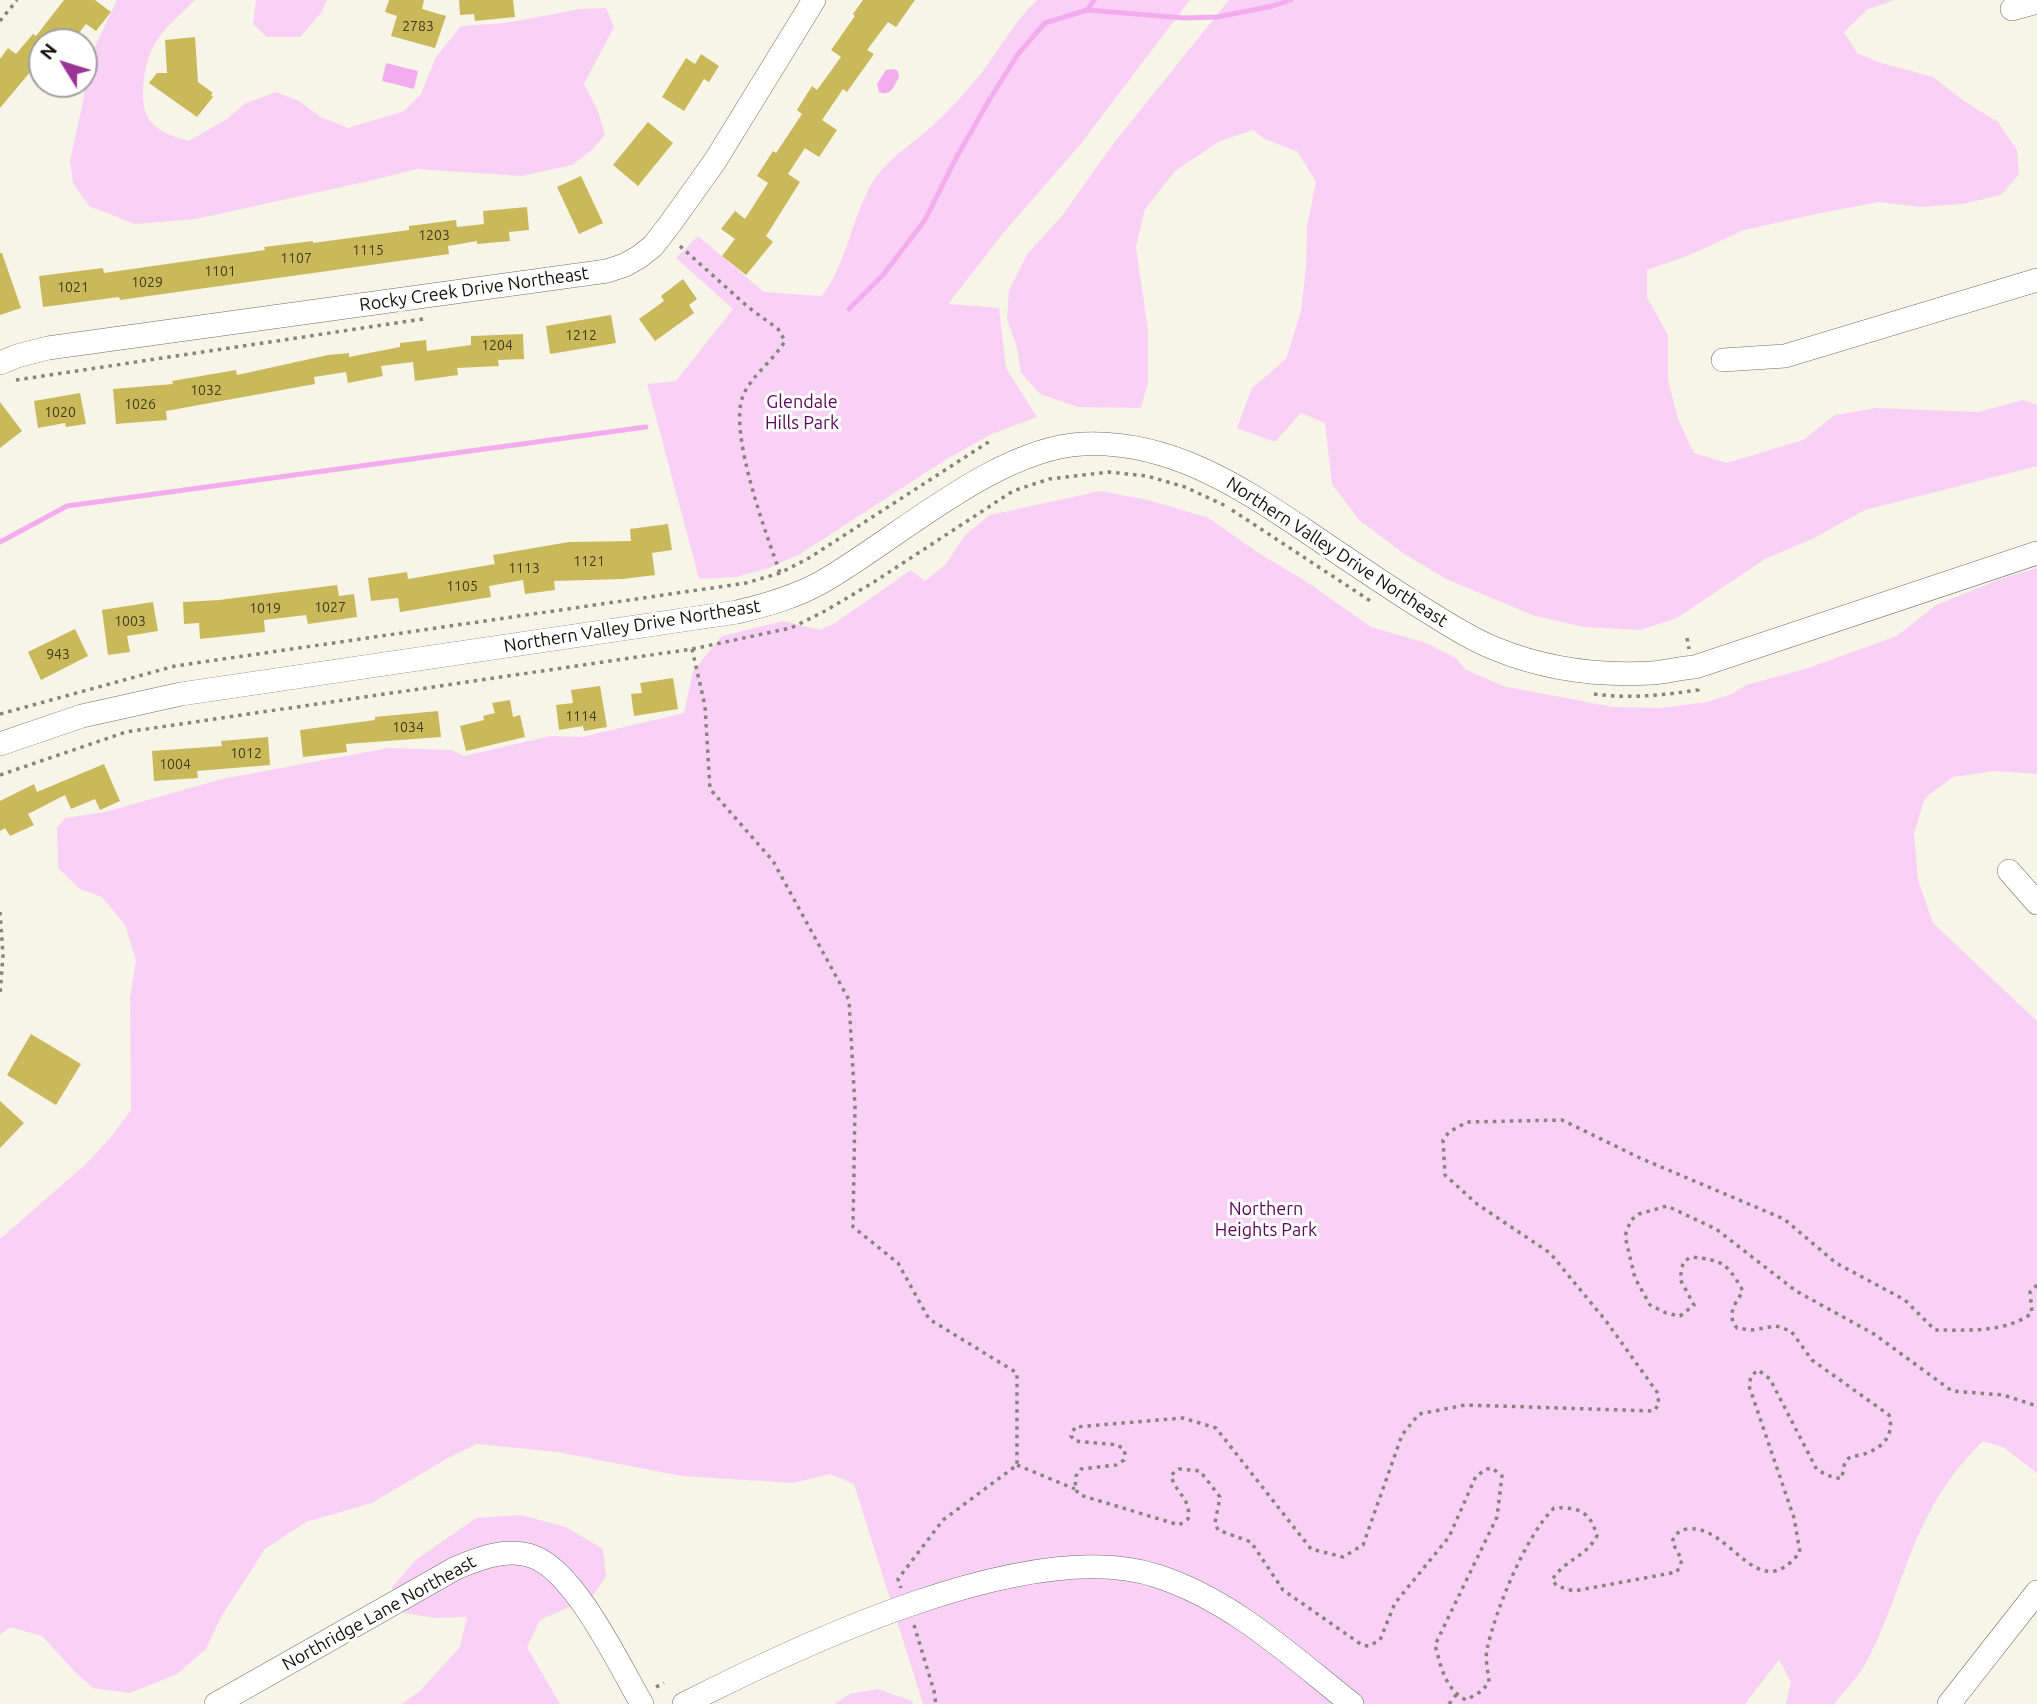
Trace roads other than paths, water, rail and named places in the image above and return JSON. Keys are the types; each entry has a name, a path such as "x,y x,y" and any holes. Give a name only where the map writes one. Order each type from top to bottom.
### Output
{"street":[{"name":"Rocky Creek Drive Northeast","path":"0,363 48,348 607,271 625,265 653,246 708,172 814,0"},
{"path":"2012,9 2037,2"},
{"path":"1723,360 1785,356 2037,280"},
{"name":"Northern Valley Drive Northeast","path":"0,744 82,716 181,694 737,612 771,604 821,582 1001,467 1042,452 1079,444 1125,445 1150,449 1186,461 1259,499 1406,598 1493,648 1551,666 1603,673 1653,673 1695,667 2037,553"},
{"path":"2009,871 2037,902"},
{"name":"Northridge Lane Northeast","path":"216,1704 456,1568 482,1557 507,1553 534,1557 557,1572 576,1594 642,1704"},
{"path":"684,1704 753,1669 842,1630 907,1606 996,1580 1056,1568 1090,1566 1125,1568 1156,1575 1220,1605 1255,1628 1352,1704"},
{"path":"1949,1704 2037,1592"}],"waterway":[{"path":"1087,10 1094,0"},
{"path":"849,309 883,275 925,220 988,102 1018,54 1045,23 1087,10 1184,18 1217,17 1291,0"},
{"path":"0,542 67,506 646,427"}],"park label":[{"name":"Glendale Hills Park","path":"802,412"},
{"name":"Northern Heights Park","path":"1266,1219"}]}
